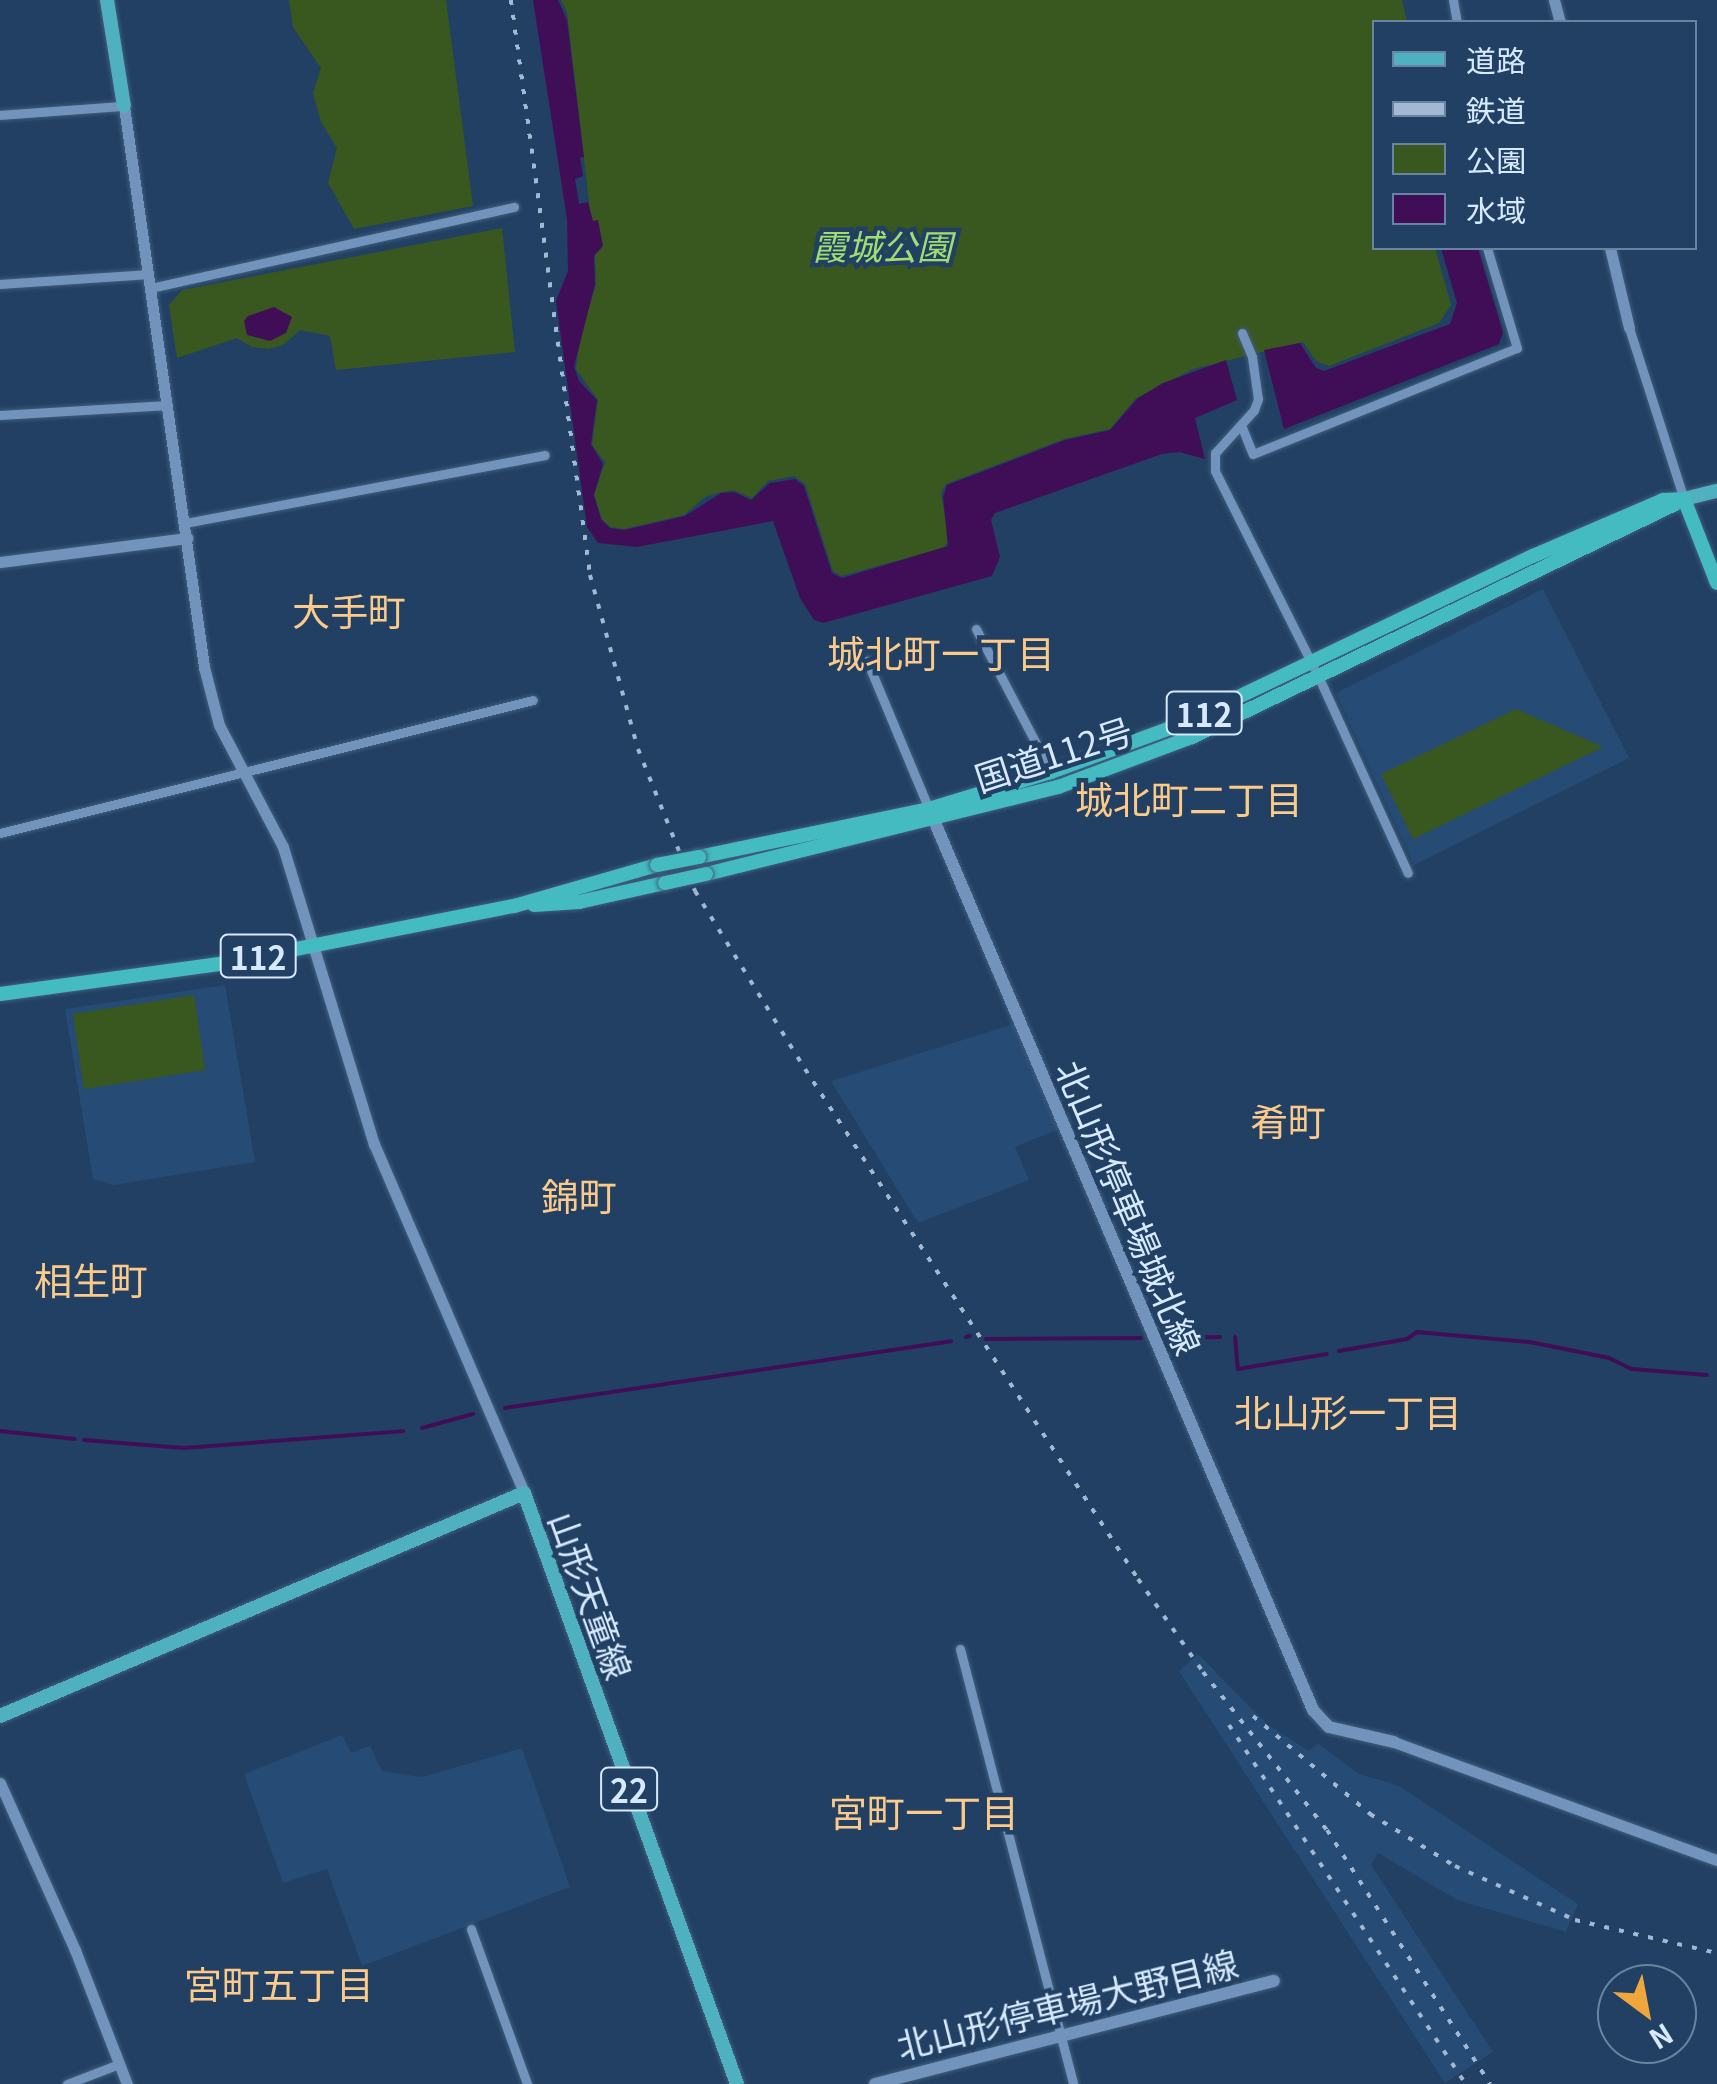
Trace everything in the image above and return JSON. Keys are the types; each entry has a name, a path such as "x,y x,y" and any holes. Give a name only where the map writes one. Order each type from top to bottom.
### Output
{"highway":[{"path":"1684,499 1717,583"},
{"name":"国道112号","path":"0,994 310,946 514,906 657,865 1058,788 1192,737 1532,556 1663,500 1684,499"},
{"name":"国道112号","path":"514,906 579,902 706,874 931,815 1314,671"}],"main road":[{"path":"107,0 124,106"},
{"path":"1684,499 1717,491"},
{"name":"北山形停車場城北線","path":"931,815 1314,1710 1328,1727 1394,1742"},
{"name":"山形天童線","path":"0,1716 524,1493 736,2084"},
{"name":"北山形停車場大野目線","path":"875,2084 1274,1981"}],"street":[{"path":"0,115 124,106 204,667 219,725 283,847 310,946 374,1144 524,1493"},
{"path":"0,284 150,281 514,206"},
{"path":"1241,425 1253,454 1517,348 1488,250"},
{"path":"1610,250 1629,328 1684,499"},
{"path":"1242,332 1252,357 1258,399 1216,452 1214,471 1314,671 1408,873"},
{"path":"0,415 168,404"},
{"path":"185,522 545,455"},
{"path":"0,562 187,538"},
{"path":"976,628 1052,772"},
{"path":"867,661 931,815"},
{"path":"0,833 533,700"},
{"path":"960,1649 1073,2084"},
{"path":"1394,1742 1717,1860"},
{"path":"0,1783 75,1950 126,2084"},
{"path":"471,1928 527,2084"},
{"path":"67,2084 119,2064"}],"shaded area":[{"path":"1543,589 1629,758 1414,865 1336,693"},
{"path":"225,985 255,1162 114,1185 93,1179 65,1009"},
{"path":"1017,1023 1059,1129 1015,1147 1029,1180 918,1223 831,1081"},
{"path":"1198,1654 1267,1724 1309,1751 1318,1743 1357,1773 1399,1786 1578,1904 1566,1932 1457,1900 1378,1853 1371,1865 1493,2052 1445,2083 1179,1671"},
{"path":"342,1735 351,1753 370,1746 382,1771 422,1777 522,1748 570,1887 362,1966 327,1869 283,1883 244,1774"}],"green space":[{"path":"289,0 446,0 473,206 354,229 328,183 337,148 321,122 313,93 321,68 293,27"},
{"name":"霞城公園","path":"561,0 1402,0 1407,20 1372,20 1372,250 1436,250 1451,305 1439,323 1329,366 1316,361 1303,342 1193,369 1135,399 1110,429 1064,439 946,484 941,493 949,541 943,548 841,576 833,571 805,484 794,476 768,481 752,498 733,490 721,492 705,497 684,515 624,529 610,527 602,519 594,495 605,462 592,445 598,400 576,369 580,336 596,285 567,12"},
{"path":"502,228 515,352 336,370 330,336 300,330 283,345 268,349 252,347 237,338 177,358 169,305 182,290"},
{"path":"1516,709 1603,747 1413,839 1381,774"},
{"path":"194,995 205,1070 84,1089 73,1014"}],"water":[{"path":"533,0 558,0 567,20 584,157 580,158 583,176 575,179 579,204 588,202 593,221 598,220 603,246 594,256 595,284 574,367 579,381 597,400 591,444 603,464 594,495 601,519 610,528 624,530 685,516 721,493 734,492 751,500 770,483 795,479 804,486 832,573 842,578 948,546 943,497 947,485 1065,440 1110,430 1138,398 1163,383 1226,360 1237,400 1195,418 1205,459 1179,452 1162,454 995,513 991,520 1000,557 992,576 823,623 814,620 800,598 773,521 637,547 598,543 587,527 556,301 568,271 567,219"},
{"path":"1442,250 1479,250 1503,332 1499,344 1284,429 1264,350 1300,343 1316,368 1324,371 1450,324 1457,303"},
{"path":"274,307 292,317 286,333 270,341 247,335 244,321 248,316"}],"waterway":[{"path":"1339,1351 1407,1339 1417,1332 1530,1342 1609,1358 1632,1369 1707,1375"},
{"path":"966,1337 970,1336"},
{"path":"1162,1338 1220,1337"},
{"path":"1235,1337 1238,1369 1327,1354"},
{"path":"986,1339 1141,1338"},
{"path":"505,1408 951,1341"},
{"path":"422,1428 473,1414"},
{"path":"0,1431 75,1439"},
{"path":"84,1440 184,1448 403,1431"}],"railway":[{"path":"511,0 590,575 638,749 695,891 805,1069 1138,1579 1203,1672 1327,1830 1490,2084"},
{"path":"1253,1716 1370,1814 1455,1866 1575,1920 1717,1953"},
{"path":"1229,1725 1466,2084"}],"district":[{"name":"大手町","path":"349,610"},
{"name":"城北町一丁目","path":"941,652"},
{"name":"城北町二丁目","path":"1189,798"},
{"name":"肴町","path":"1288,1120"},
{"name":"錦町","path":"579,1195"},
{"name":"相生町","path":"91,1279"},
{"name":"北山形一丁目","path":"1348,1411"},
{"name":"宮町一丁目","path":"924,1811"},
{"name":"宮町五丁目","path":"279,1983"}]}
